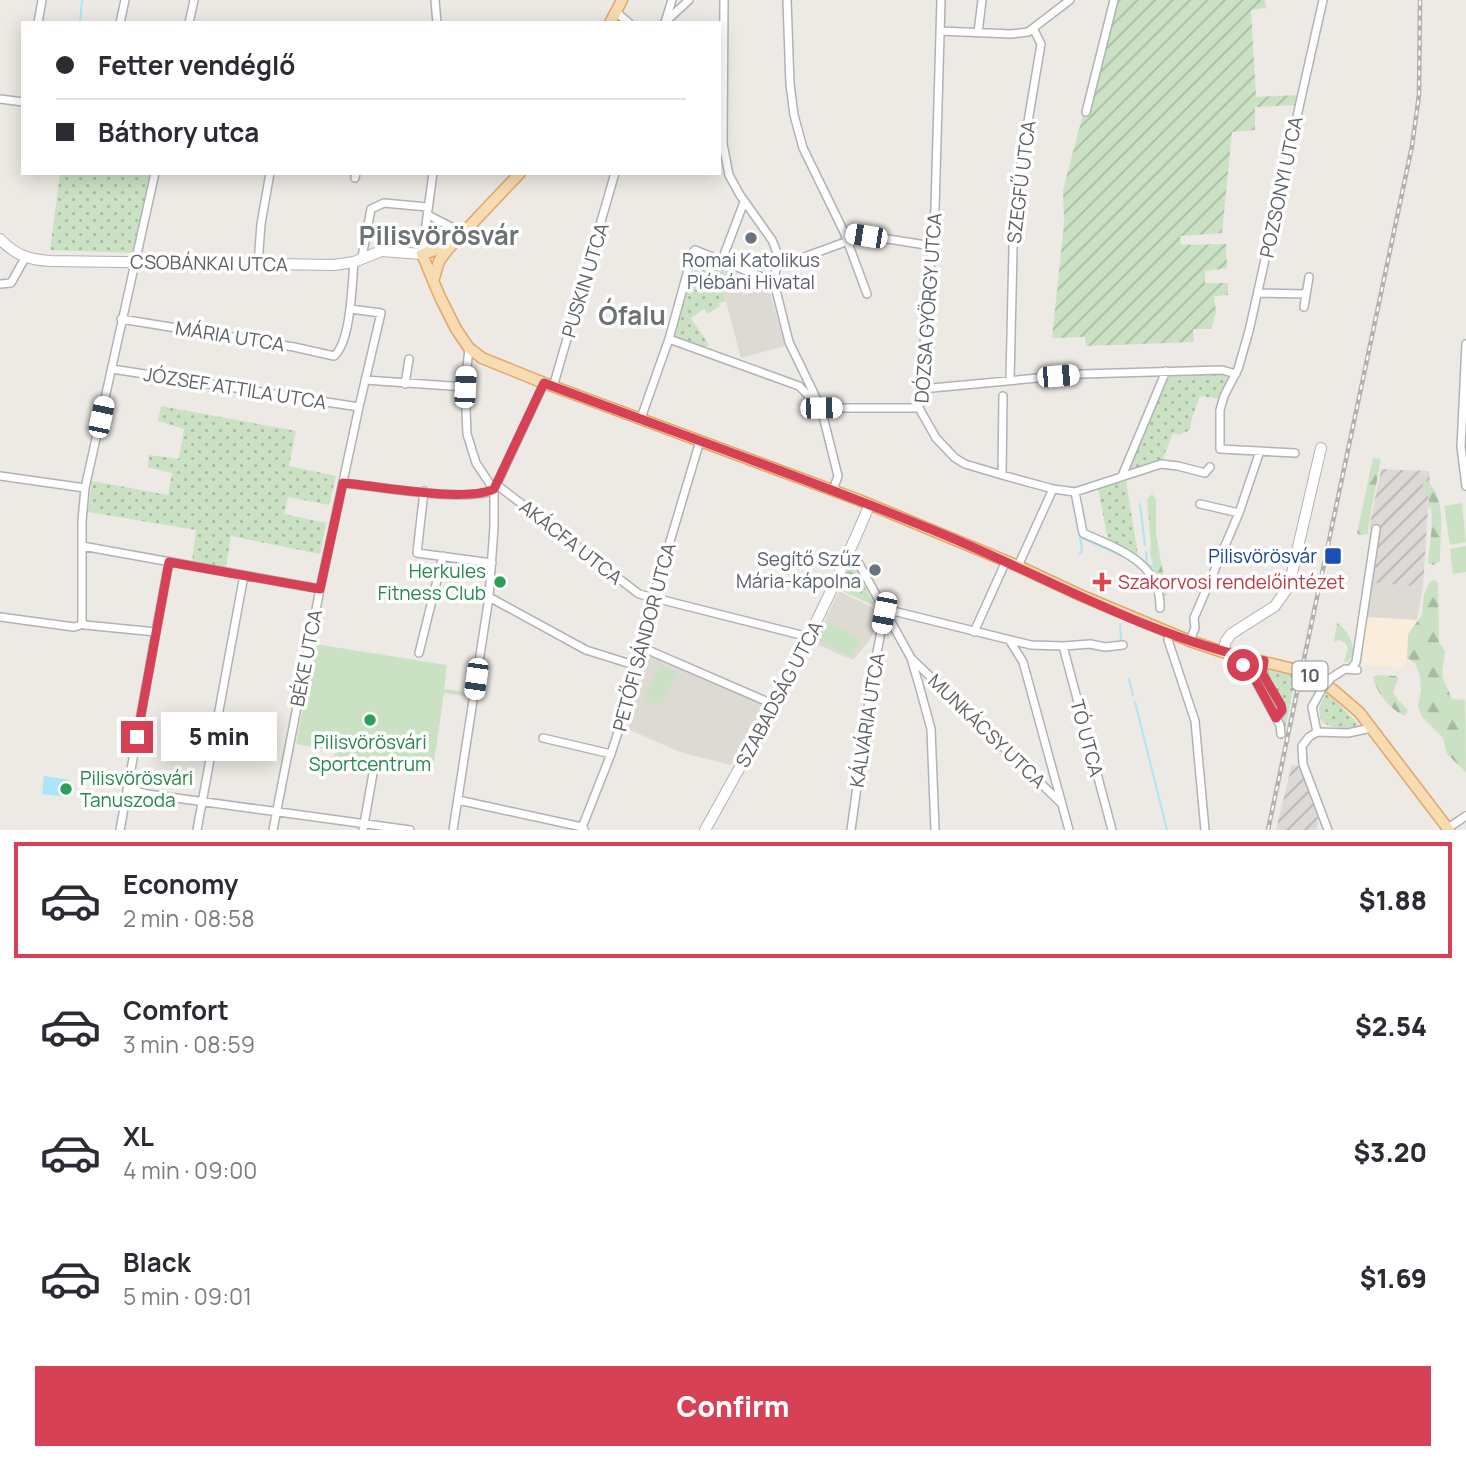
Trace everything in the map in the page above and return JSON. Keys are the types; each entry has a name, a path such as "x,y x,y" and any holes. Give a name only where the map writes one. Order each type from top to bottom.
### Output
{"main road":[{"path":"611,21 622,0"},
{"path":"434,279 439,261 518,175"},
{"path":"424,255 443,248 461,236"},
{"path":"424,255 432,261 439,261"},
{"path":"424,255 443,303 469,348"},
{"name":"10","path":"469,348 482,358 548,385 833,490 1018,566 1190,642 1264,661 1318,680 1350,704 1371,728 1448,829"}],"street":[{"path":"38,21 42,0"},
{"path":"120,21 125,0"},
{"path":"189,21 194,0"},
{"path":"435,0 437,21"},
{"path":"665,21 672,0"},
{"path":"666,21 689,0"},
{"path":"724,0 721,143 729,175 744,202 776,247 778,254 774,282 789,342 821,408 838,476 833,490"},
{"path":"788,0 790,84 794,115 803,148 848,241 867,294"},
{"name":"DÓZSA GYÖRGY UTCA","path":"941,0 932,246 919,408 936,438 955,458 965,464 1053,489 1075,492"},
{"path":"978,33 982,0"},
{"path":"940,31 1023,33 1034,30 1070,0"},
{"path":"1086,112 1114,0"},
{"name":"POZSONYI UTCA","path":"1260,451 1222,450 1218,447 1220,410 1236,374 1258,293 1323,0"},
{"path":"616,12 627,21"},
{"name":"SZEGFŰ UTCA","path":"1010,380 1014,205 1041,44 1034,30"},
{"path":"0,99 21,102"},
{"path":"83,624 82,546 85,488 155,175"},
{"path":"258,264 261,224 270,175"},
{"path":"424,255 427,206 433,175"},
{"name":"PUSKIN UTCA","path":"495,487 548,385 614,175"},
{"path":"722,260 744,202"},
{"path":"350,309 369,212 374,206 427,206"},
{"path":"428,215 461,236"},
{"path":"844,232 932,246"},
{"path":"0,239 24,258 11,283 0,284"},
{"path":"777,267 848,241"},
{"name":"CSOBÁNKAI UTCA","path":"24,258 51,261 334,265 386,250 424,255"},
{"path":"641,418 669,339 693,252 695,250 722,260 774,282"},
{"path":"1304,307 1308,278"},
{"path":"1258,293 1306,294"},
{"name":"MÁRIA UTCA","path":"121,319 294,346 334,356 337,355 350,309"},
{"name":"BÉKE UTCA","path":"273,830 320,589 381,313 350,309"},
{"path":"669,339 799,386 821,408 919,408"},
{"path":"1466,344 1461,447 1466,485"},
{"name":"AKÁCFA UTCA","path":"469,348 465,387 468,441 476,463 495,487 639,594 809,637"},
{"path":"405,384 410,359"},
{"name":"JÓZSEF ATTILA UTCA","path":"111,369 359,407"},
{"path":"921,389 1082,374 1222,370 1236,374"},
{"path":"1122,476 1166,371"},
{"path":"365,380 465,387"},
{"path":"1002,475 1003,396"},
{"name":"PETŐFI SÁNDOR UTCA","path":"583,829 611,754 700,441"},
{"path":"1223,652 1228,636 1275,606 1287,591 1321,448"},
{"path":"1190,642 1195,628 1194,618 1239,513 1260,451 1296,453"},
{"path":"1160,608 1160,600 1147,568 1140,561 1083,533 1075,492 1161,464 1205,474 1210,467"},
{"path":"0,476 85,488"},
{"path":"343,483 460,495 486,493 495,487"},
{"path":"453,830 489,597 495,487"},
{"path":"1018,566 1053,489"},
{"path":"424,491 416,552 492,563"},
{"path":"1200,504 1239,513"},
{"name":"SZABADSÁG UTCA","path":"705,830 775,705 869,506"},
{"path":"1317,732 1312,706 1331,678 1338,672 1354,669 1376,529"},
{"path":"82,546 320,589"},
{"path":"419,653 443,556"},
{"path":"847,557 859,564 911,658 931,729 935,830"},
{"path":"974,632 1006,561"},
{"path":"120,830 169,562"},
{"path":"197,830 244,575"},
{"path":"489,597 586,650 637,666"},
{"path":"885,610 1031,645 1123,645"},
{"name":"KÁLVÁRIA UTCA","path":"851,830 872,678 885,610"},
{"path":"0,617 74,627 83,624 156,632"},
{"path":"1169,633 1168,640 1195,721 1205,830"},
{"path":"1010,640 1023,662 1069,830"},
{"path":"1023,662 1031,645"},
{"name":"TÓ UTCA","path":"1063,646 1112,830"},
{"path":"641,647 775,705"},
{"name":"MUNKÁCSY UTCA","path":"911,658 1062,804"},
{"path":"1264,661 1262,673 1281,705 1282,710 1276,718"},
{"path":"1243,665 1250,670 1280,724 1281,734"},
{"path":"919,685 936,681"},
{"path":"1328,830 1302,758 1305,741 1317,732 1348,733 1371,728"},
{"path":"542,737 611,754"},
{"path":"364,827 375,762"},
{"path":"127,789 364,827 410,830"},
{"path":"458,800 583,829"},
{"path":"1448,829 1466,816"}],"shaded area":[{"path":"737,271 743,295 769,288 785,346 741,358 719,275"},
{"path":"1381,469 1429,471 1432,507 1428,508 1423,587 1372,583 1380,530 1369,529"},
{"path":"1372,583 1423,587 1417,620 1367,617"},
{"path":"839,591 883,613 869,641 853,660 814,643"},
{"path":"1367,617 1417,620 1405,668 1363,665 1362,646"},
{"path":"645,653 765,705 731,765 680,752 628,729"},
{"path":"1292,764 1300,767 1318,818 1317,830 1276,830"}],"green space":[{"path":"1118,0 1265,0 1266,8 1251,10 1256,97 1299,95 1296,105 1255,107 1255,130 1232,132 1222,233 1180,236 1181,245 1226,244 1227,268 1205,271 1205,283 1228,283 1228,295 1214,296 1216,313 1211,329 1193,329 1194,342 1086,346 1085,337 1052,338 1064,224 1063,190 1094,73 1100,73"},
{"path":"60,175 152,175 134,253 50,250"},
{"path":"696,254 702,256 701,262 710,265 712,260 735,270 719,275 726,302 719,303 720,306 708,314 704,309 691,318 709,345 704,348 673,337"},
{"path":"1223,372 1230,382 1220,399 1200,396 1190,430 1179,435 1173,433 1161,463 1129,469 1167,374"},
{"path":"161,406 296,431 289,466 336,476 329,505 288,497 284,514 326,523 320,554 231,536 226,567 192,561 196,530 88,512 92,481 168,495 172,473 148,467 149,455 179,459 184,429 158,421"},
{"path":"1373,458 1381,459 1369,534 1360,535 1357,533"},
{"path":"1424,479 1432,486 1440,505 1440,561 1433,565 1428,563 1431,513 1430,503 1422,485"},
{"path":"1126,481 1138,555 1108,540 1098,489"},
{"path":"1152,494 1156,499 1156,534 1167,595 1164,596 1159,593 1150,552 1147,500"},
{"path":"1462,503 1466,542 1450,545 1444,506"},
{"path":"1466,546 1466,572 1453,574 1450,549"},
{"path":"849,568 857,571 875,606 838,589"},
{"path":"1435,580 1438,584 1439,642 1445,651 1442,676 1452,699 1465,700 1466,772 1447,754 1443,738 1422,717 1418,706 1420,676 1415,663 1407,658 1408,634 1422,615 1424,594 1430,582"},
{"path":"827,622 861,639 852,657 818,639"},
{"path":"1337,623 1351,641 1353,655 1348,662 1344,662 1348,648 1345,643 1339,640 1334,642"},
{"name":"Pilisvörösvári Sportcentrum","path":"315,644 447,665 444,689 471,693 470,697 444,693 434,762 370,755 367,772 333,767 335,751 296,744"},
{"path":"660,664 677,673 660,707 643,699"},
{"path":"1270,670 1296,676 1285,729 1284,705 1267,674"},
{"path":"1396,676 1398,679 1393,692 1408,710 1405,716 1395,710 1381,694 1373,677"},
{"path":"1327,692 1357,723 1356,727 1338,728 1321,721 1319,708"}],"water":[{"path":"44,776 69,780 67,797 42,794"}],"waterway":[{"path":"80,21 82,0"},
{"path":"1140,504 1145,545"},
{"path":"1080,534 1080,537 1127,558"},
{"path":"1080,538 1080,554"},
{"path":"1146,552 1147,565 1155,567"},
{"path":"1120,624 1121,639"},
{"path":"1129,679 1133,695"},
{"path":"1135,702 1167,830"}],"railway":[{"path":"1268,830 1412,146 1419,95 1420,0"}],"place":[{"name":"Romai Katolikus Plébáni Hivatal","path":"751,238"},
{"name":"Pilisvörösvár","path":"1333,556"},
{"name":"Segítő Szűz Mária-kápolna","path":"875,570"},
{"name":"Herkules Fitness Club","path":"500,582"},
{"name":"Szakorvosi rendelőintézet","path":"1102,582"},
{"name":"Pilisvörösvári Sportcentrum","path":"370,720"},
{"name":"Pilisvörösvári Tanuszoda","path":"66,789"}],"district":[{"name":"Pilisvörösvár","path":"439,236"},
{"name":"Ófalu","path":"632,316"}],"route":[{"path":"137,737 169,562 320,589 343,483 460,495 486,493 497,485 544,383 856,499 1018,566 1190,642 1264,661 1262,673 1281,705 1282,710 1276,718 1250,670 1243,665"}]}
